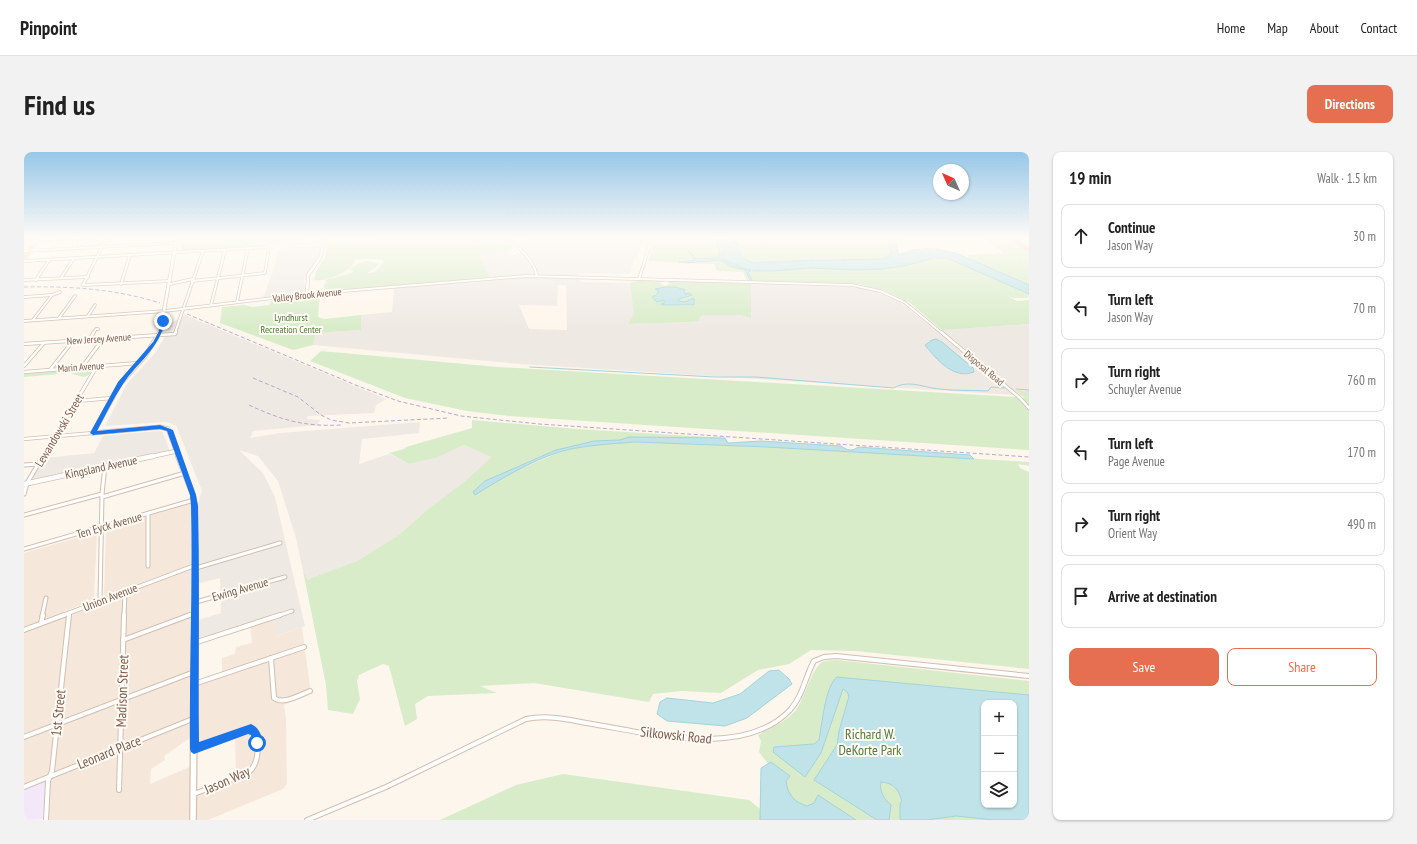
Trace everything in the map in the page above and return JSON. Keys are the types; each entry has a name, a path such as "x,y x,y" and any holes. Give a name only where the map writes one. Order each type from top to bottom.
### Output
{"street":[{"path":"36,280 44,268"},
{"path":"61,278 67,268"},
{"path":"92,268 83,285 170,282 242,276 265,273 266,268"},
{"path":"121,284 126,268"},
{"path":"93,433 124,378 156,343 160,335 172,268"},
{"path":"183,309 197,268"},
{"path":"211,305 220,268"},
{"path":"237,302 244,268"},
{"path":"307,294 308,276 313,268"},
{"path":"535,268 537,276"},
{"path":"639,279 642,268"},
{"name":"Valley Brook Avenue","path":"24,320 165,311 307,294 537,276 828,284 864,287 884,292 900,300 938,330"},
{"path":"24,280 88,277"},
{"path":"25,298 52,295 60,292"},
{"path":"33,320 52,295"},
{"path":"59,318 75,296"},
{"path":"88,316 95,305"},
{"name":"New Jersey Avenue","path":"24,344 175,334 183,309"},
{"path":"89,340 96,329 98,329"},
{"name":"Disposal Road","path":"938,330 1020,398 1029,408"},
{"path":"82,367 103,339"},
{"path":"50,370 73,341"},
{"path":"24,366 44,343"},
{"name":"Marin Avenue","path":"24,372 138,363"},
{"name":"Lewandowski Street","path":"24,494 26,483 39,464 97,366"},
{"path":"77,401 112,398"},
{"path":"24,439 166,428 170,430 194,500 196,602 194,642 195,718 193,820"},
{"name":"Kingsland Avenue","path":"26,483 177,451"},
{"path":"24,465 39,464"},
{"path":"100,601 102,495 105,466"},
{"path":"24,515 185,473"},
{"name":"Ten Eyck Avenue","path":"24,549 194,500"},
{"path":"148,514 148,566"},
{"name":"Union Avenue","path":"24,630 196,566 280,542"},
{"name":"Ewing Avenue","path":"196,602 285,577"},
{"name":"Madison Street","path":"119,790 125,592"},
{"path":"41,623 46,598"},
{"path":"194,642 292,611"},
{"name":"1st Street","path":"46,820 48,781 57,724 69,613"},
{"path":"124,640 195,613"},
{"path":"194,684 304,647"},
{"name":"Silkowski Road","path":"306,820 386,787 526,720 536,717 706,740 739,738 778,721 790,709 805,684 814,661 824,657 836,656 1029,676"},
{"path":"271,658 274,698 278,701 283,701 310,691"},
{"path":"24,737 194,672"},
{"name":"Leonard Place","path":"24,787 195,718"},
{"name":"Jason Way","path":"194,749 248,729 251,729 256,733 257,761 254,768 248,773 194,794"}],"shaded area":[{"path":"274,268 311,268 304,280 305,292 300,294 263,298"},
{"path":"486,268 632,268 630,274 577,274 581,282 630,283 634,314 628,324 689,322 704,315 740,315 751,318 751,284 853,287 873,291 897,300 935,330 1029,324 1029,396 520,364 313,345 314,333 361,330 361,315 392,312 394,288 491,281","holes":["558,285 566,285 567,330 529,329 519,305 557,306"]},
{"path":"185,315 386,399 376,405 374,413 308,416 307,419 320,420 317,425 253,431 250,438 280,433 420,422 419,433 362,439 359,464 389,454 409,464 436,458 464,445 493,457 464,482 428,509 399,535 357,561 308,580 303,571 296,538 278,481 258,456 239,450 263,473 275,497 305,626 276,636 274,617 194,643 195,621 221,613 220,578 196,584 195,512 202,491 176,425 165,422 105,426 127,384 156,352 168,331 168,325"},
{"path":"157,431 163,432 170,452 30,482 44,458 94,453 103,436"},
{"path":"191,503 192,564 104,597 106,529"},
{"path":"97,532 94,600 24,627 24,553"},
{"path":"196,565 194,684 222,675 222,658 235,654 236,647 252,643 250,625 274,617 277,636 302,627 311,693 284,705 286,718 287,784 283,789 208,820 44,820 46,819 24,787 24,630","holes":["235,734 236,778 194,794 194,765 150,784 151,769 165,760 164,756 194,735 194,749"]},
{"path":"50,776 46,819 24,820 24,787"}],"green space":[{"path":"318,268 349,268 344,272 324,280 314,280"},
{"path":"352,268 374,268 368,273 370,273 379,268 485,268 490,278 324,291 324,285 327,282 325,280 352,273 353,270 349,270"},
{"path":"716,268 970,268 1029,294 1028,298 1013,298 1006,295 1017,301 1029,300 1029,324 942,330 910,303 883,290 859,284 747,281 743,272 717,271"},
{"path":"989,268 1029,268 1029,285"},
{"path":"637,281 665,281 659,283 665,286 669,284 668,281 751,284 751,318 740,315 704,315 700,317 698,321 628,324 634,314 630,283","holes":["665,287 676,287 685,290 683,292 685,294 690,293 678,301 685,302 693,298 692,306 663,305 664,300 652,297"]},
{"name":"Lyndhurst Recreation Center","path":"320,294 318,317 324,319 361,315 361,330 315,333 313,345 293,350 220,323 222,307 244,305 252,307 269,305 272,300"},
{"path":"321,351 498,367 1025,398 1016,390 1025,392 1029,390 1029,450 509,416 467,411 405,398 310,361"},
{"path":"93,368 89,375 83,377 70,373 24,377 24,374"},
{"path":"472,420 577,429 725,438 629,437 620,440 556,450 485,481 510,473 560,452 592,445 635,442 767,447 1029,462 1029,466 1018,464 1020,468 1029,472 1029,669 856,651 811,650 789,664 758,670 721,693 682,691 653,694 649,702 534,683 480,686 497,693 428,696 415,704 417,719 405,726 389,666 383,664 359,675 357,681 360,699 353,714 328,710 326,685 303,571 308,580 357,561 399,535 428,509 464,482 492,457 464,445 436,458 409,464 389,453 472,428"},
{"name":"Richard W. DeKorte Park","path":"830,660 1029,681 1029,820 440,820 516,785 563,774 749,800 760,809 761,768 768,764 759,752 761,741 758,735 783,722 795,711 799,706 816,669 820,664"}],"water":[{"path":"736,268 751,271 748,272 752,280 750,280 745,270"},
{"path":"743,268 807,268 773,271 755,271"},
{"path":"813,268 889,268 856,270"},
{"path":"970,268 991,268 1029,285 1029,294"},
{"path":"676,287 685,290 685,294 690,293 692,295 679,299 678,301 685,302 694,298 694,305 663,305 661,304 664,303 664,300 657,302 652,297 659,291 655,289"},
{"path":"936,339 942,342 973,368 974,372 967,374 960,373 946,367 925,345"},
{"path":"629,437 725,438 728,443 761,441 841,446 850,450 854,450 858,447 970,455 974,459 767,447 635,442 587,446 559,452 516,471 475,495 473,492 485,481 556,450 594,441 620,440"},
{"path":"779,670 789,679 792,684 747,718 725,726 667,721 657,714 660,702 667,698 713,703 740,694 769,671"},
{"name":"Richard W. DeKorte Park","path":"837,677 1029,695 1029,820 994,820 956,816 927,820 901,820 900,803 902,801 899,793 892,785 881,782 883,795 891,805 889,820 877,820 814,780 837,745 839,731 849,696 843,689 821,753 805,777 773,752 774,747 814,744 819,740 827,697"},
{"path":"771,762 790,776 786,781 788,790 795,800 807,806 814,803 818,795 856,820 760,820 761,768"}],"waterway":[{"path":"530,367 715,377 756,377 894,388 905,384 952,390 988,391 991,387 1004,388"},
{"path":"1016,389 1029,390"}],"railway":[{"path":"24,287 93,289 126,294 160,303"},
{"path":"187,314 358,386 398,401 461,416 539,424 1029,457"},
{"path":"253,378 298,397 321,415 331,420 349,423 449,418"},
{"path":"249,405 272,415 305,424 341,425"}],"route":[{"path":"163,321 156,343 120,384 93,433 160,427 170,430 193,495 195,506 196,602 194,642 194,749 248,729 254,730 256,733 257,743"}]}
